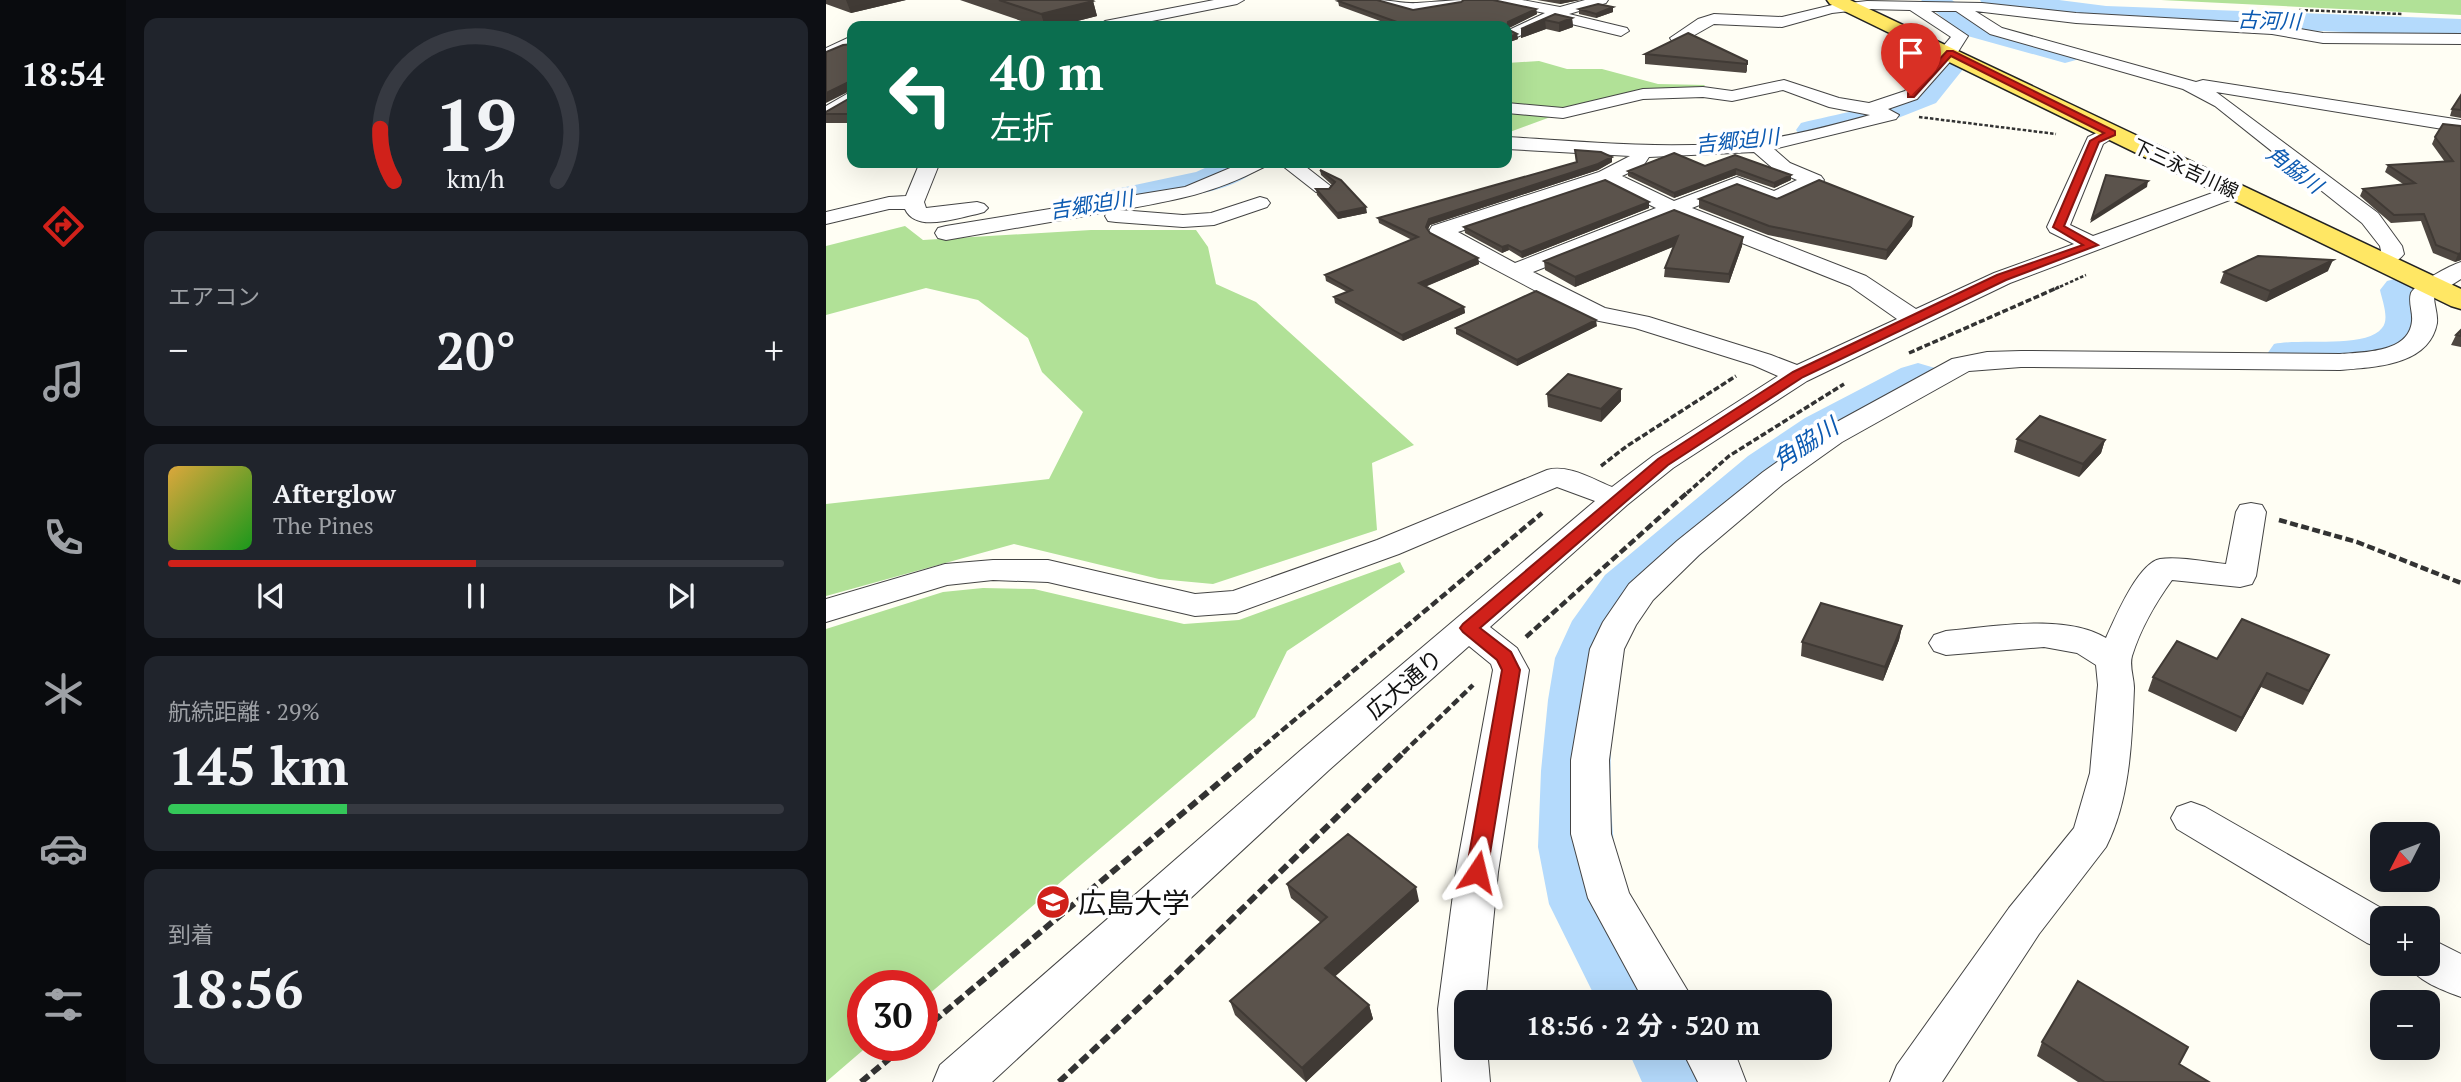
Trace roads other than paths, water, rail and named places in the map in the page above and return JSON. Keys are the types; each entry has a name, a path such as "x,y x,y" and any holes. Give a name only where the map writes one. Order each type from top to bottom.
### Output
{"main road":[{"name":"下三永吉川線","path":"1843,3 1950,52 2107,134 2236,191 2461,300"}],"street":[{"path":"1130,21 1237,0"},
{"path":"1384,0 1413,8 1461,0"},
{"path":"1517,32 1601,0"},
{"path":"1482,11 1504,1 1620,31"},
{"path":"1678,38 1703,22 1714,19 1782,22 1843,3 1957,6 2076,18 2272,29 2323,38 2461,39"},
{"path":"1512,142 1697,151 1758,146 1804,138 1879,112 1911,95 1950,52 1960,36 1913,5"},
{"path":"1957,6 1996,31 2189,85 2461,125"},
{"path":"826,54 840,36"},
{"path":"1512,108 1563,113 1643,94 1703,92 1732,96 1784,85 1835,103 1879,112"},
{"path":"2189,85 2221,102 2370,218 2391,246 2393,254 2376,260"},
{"path":"830,124 847,102"},
{"path":"2093,245 2058,227 2095,141 2107,134"},
{"path":"1514,272 1737,183 1775,199 1814,180 1783,167 1758,146"},
{"path":"1644,149 1636,162 1606,176 1440,231 1598,314 1726,348 1798,375"},
{"path":"926,168 914,202 916,211 925,216 1130,181"},
{"path":"946,233 1189,192 1209,186 1247,168"},
{"path":"1296,168 1323,188"},
{"path":"1606,176 1673,208 1858,281 1914,320"},
{"name":"広大通り","path":"957,1082 1315,760 1616,499 1663,462 1798,375 2002,278 2236,191"},
{"path":"826,218 889,203 914,202"},
{"path":"1083,210 1085,215 1183,221 1214,219 1260,203"},
{"path":"1663,990 1609,898 1591,834 1590,760 1607,649 1619,622 1641,592 1688,548 1773,478 1832,436 1961,365 1987,360 2021,359 2340,362 2372,359 2392,355 2418,339 2425,324 2421,299 2423,293 2461,269"},
{"path":"826,611 945,575 993,570 1048,571 1195,605 1236,602 1388,547 1557,476 1616,499"},
{"path":"1914,1082 2024,921 2092,835 2109,773 2116,685 2113,659 2144,596 2163,569 2240,576 2251,512"},
{"path":"1466,1082 1461,1009 1477,872 1511,670 1505,657 1469,628"},
{"path":"1946,643 2043,635 2087,643 2113,659"},
{"path":"2191,818 2370,923"},
{"path":"2440,965 2461,977"},
{"path":"1713,1060 1722,1082"}],"waterway":[{"name":"角脇川","path":"1934,0 1974,29 2065,54"},
{"name":"古河川","path":"1993,0 2106,14 2461,28"},
{"name":"吉郷迫川","path":"1813,130 1886,111 1925,96 1949,68"},
{"name":"吉郷迫川","path":"1102,203 1207,181 1234,168"},
{"name":"角脇川","path":"2291,354 2354,354 2387,346 2399,338 2406,327 2407,314 2402,290"},
{"name":"角脇川","path":"1634,990 1588,904 1576,847 1576,771 1581,700 1587,658 1603,621 1626,589 1767,467 1823,429 1918,378"},
{"name":"角脇川","path":"1677,1060 1691,1082"}],"place":[{"name":"広島大学","path":"1053,902"}]}
